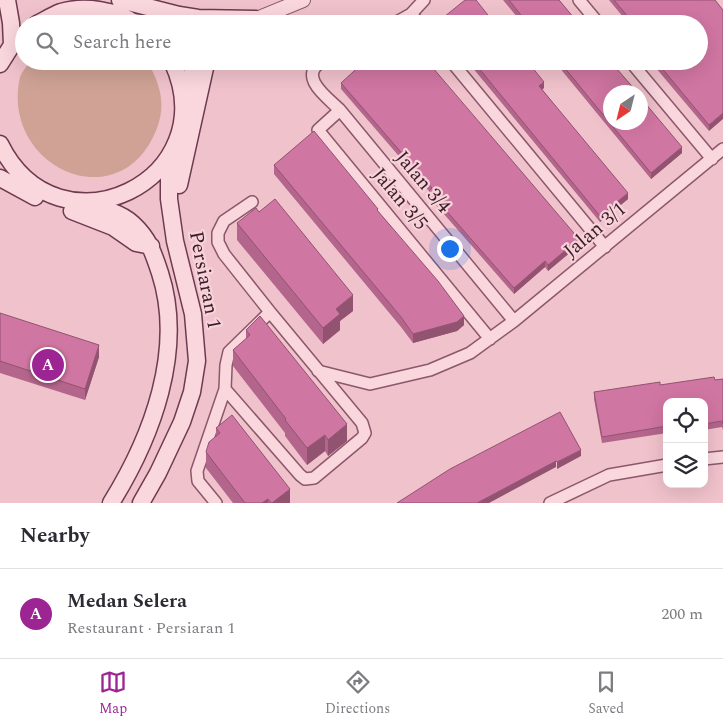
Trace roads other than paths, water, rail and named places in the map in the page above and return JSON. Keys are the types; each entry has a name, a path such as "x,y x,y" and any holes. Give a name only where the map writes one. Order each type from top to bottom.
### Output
{"main road":[{"path":"0,28 6,0"},
{"path":"6,0 15,33"},
{"path":"56,0 70,11"},
{"path":"120,0 175,15"},
{"path":"57,15 70,11 92,9 114,15"},
{"path":"0,64 15,44"},
{"path":"73,201 98,201 123,195 144,183 163,166 176,144 182,123 183,100 176,70"},
{"path":"172,224 178,188 205,70"},
{"name":"Persiaran 1","path":"0,144 8,160 26,180 48,193 115,213 132,223 151,246 164,286 169,315 167,352 162,384 149,428 135,462 111,503"},
{"name":"Persiaran 1","path":"141,503 158,474 182,422 192,392 197,362 194,314 172,224 169,199 170,177 176,144"},
{"path":"0,177 39,200 92,218 113,227 136,243 151,246"}],"street":[{"path":"266,15 303,0"},
{"path":"411,14 424,0"},
{"path":"579,0 592,15"},
{"path":"183,100 192,70"},
{"name":"Jalan 3/4","path":"315,70 312,75 314,85 340,110 514,322"},
{"path":"458,70 605,247"},
{"path":"638,70 712,159"},
{"name":"Jalan 3/5","path":"340,110 318,130 490,339"},
{"name":"Jalan 3/1","path":"318,371 370,384 430,370 470,353 514,322 723,149"},
{"path":"0,177 26,180"},
{"path":"225,389 305,479 314,478 362,438 365,433 362,423 270,312 224,254 218,242 218,233 224,221 252,202"},
{"path":"216,503 198,481 197,471 225,389 226,365 229,352 270,312"},
{"path":"708,459 723,457"},
{"path":"550,503 610,475 663,466"}],"place":[{"name":"Medan Selera","path":"48,365"}]}
